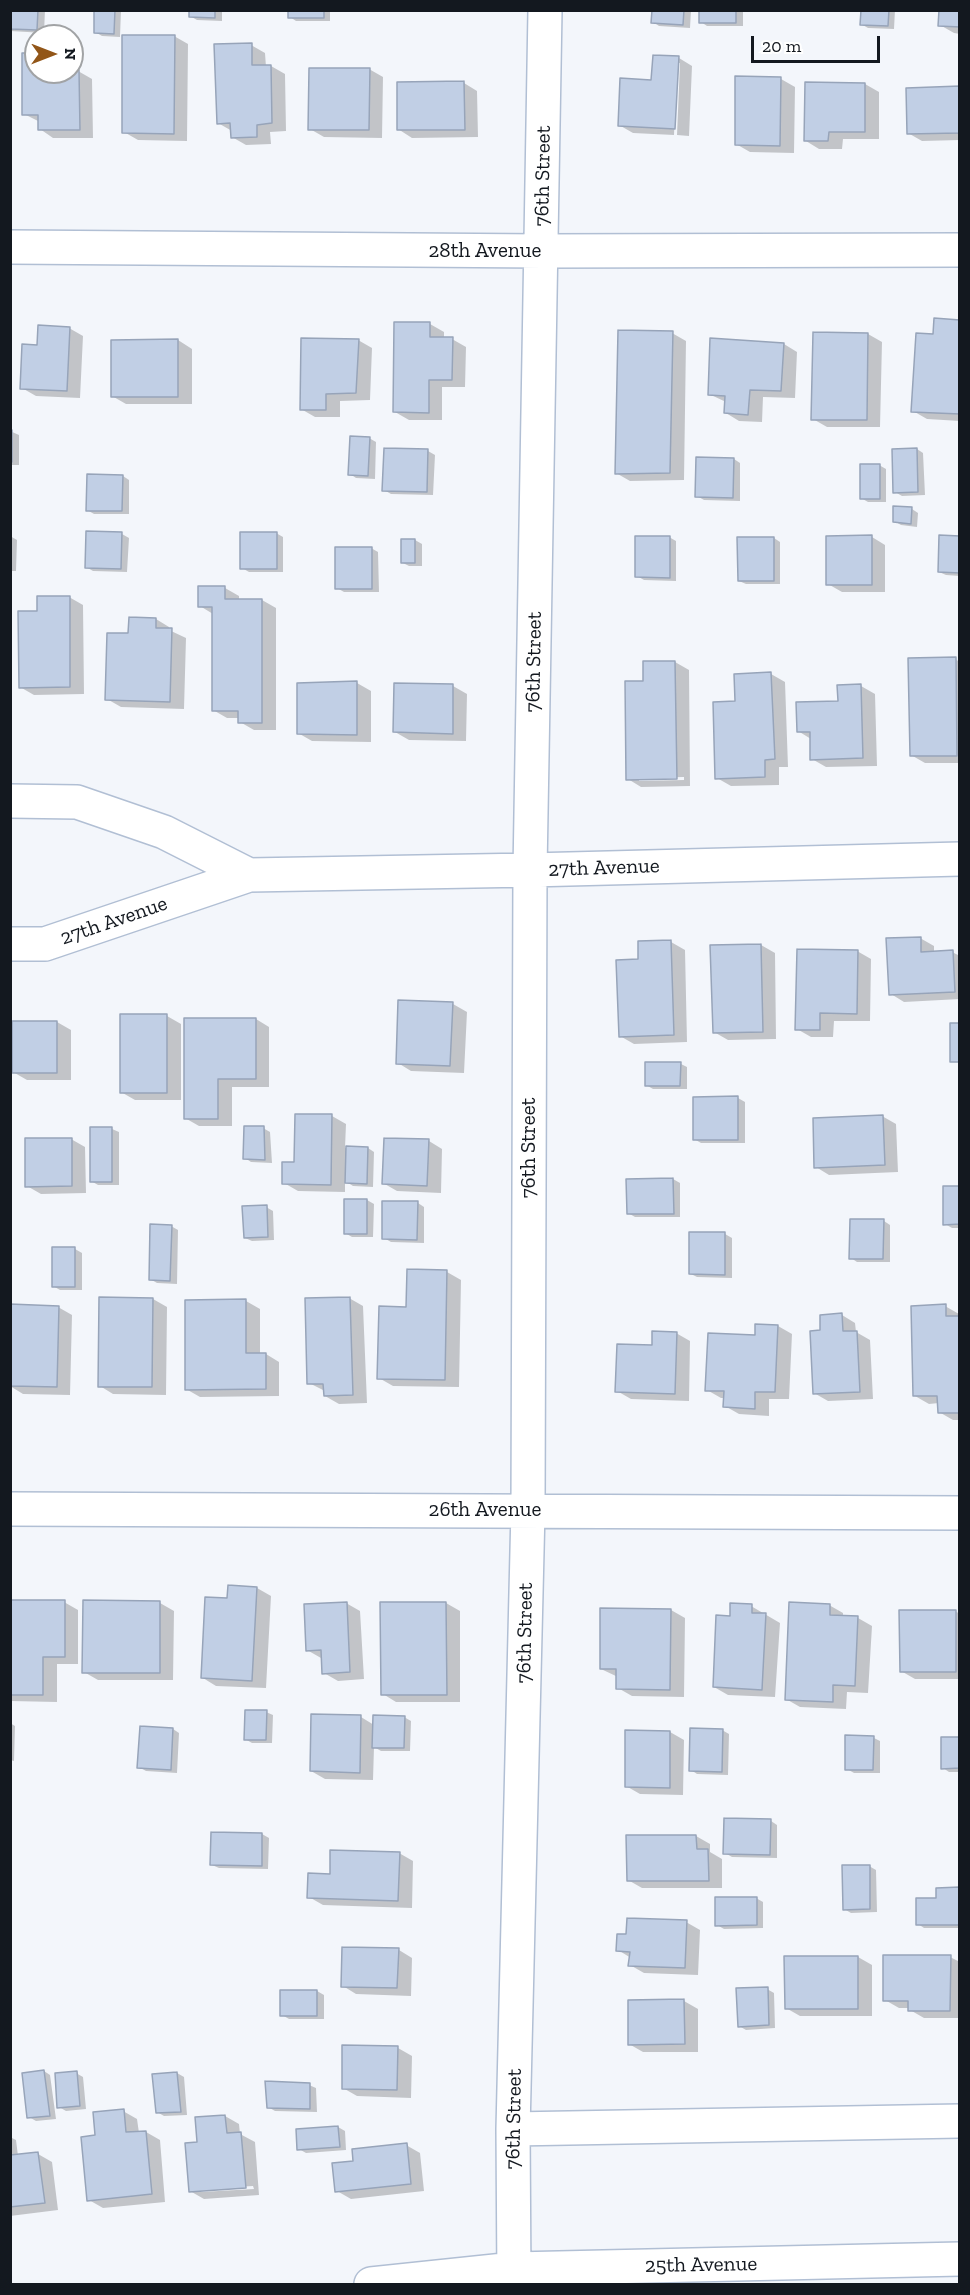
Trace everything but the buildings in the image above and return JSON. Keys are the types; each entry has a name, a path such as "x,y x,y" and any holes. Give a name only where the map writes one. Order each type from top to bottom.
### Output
{"street":[{"name":"76th Street","path":"514,2277 513,2129 528,1510 530,870 546,10"},
{"name":"28th Avenue","path":"10,247 543,251 960,250"},
{"name":"27th Avenue","path":"10,801 77,802 164,832 249,874"},
{"name":"27th Avenue","path":"10,944 45,944 249,874 530,870 960,859"},
{"name":"26th Avenue","path":"10,1509 960,1513"},
{"path":"513,2129 960,2121"},
{"name":"25th Avenue","path":"371,2284 960,2259"}]}
